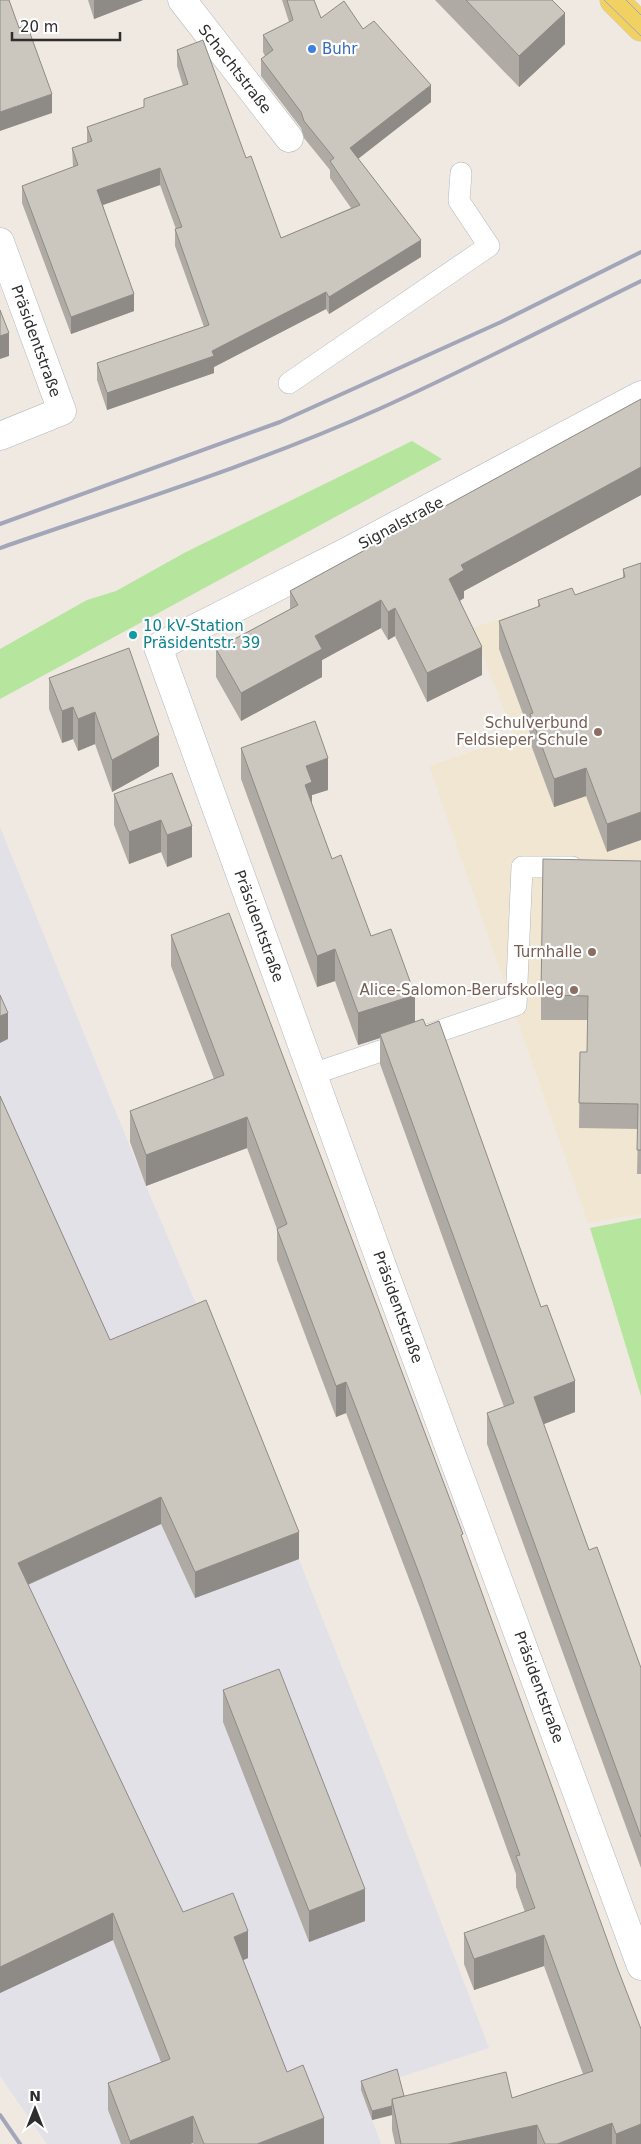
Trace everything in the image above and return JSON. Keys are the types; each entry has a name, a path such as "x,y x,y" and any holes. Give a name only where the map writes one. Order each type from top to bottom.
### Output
{"main road":[{"path":"614,0 641,27"}],"street":[{"name":"Schachtstraße","path":"182,0 289,138"},
{"name":"Präsidentstraße","path":"0,242 62,411 0,436"},
{"name":"Signalstraße","path":"158,647 348,551 641,395"},
{"name":"Präsidentstraße","path":"158,647 641,1966"}],"lane":[{"path":"288,383 489,246 460,201 461,173"},
{"path":"313,1074 516,1005 522,867 592,867"}],"shaded area":[{"name":"Alice-Salomon-Berufskolleg","path":"641,575 641,1214 588,1223 429,766 515,737 472,628"},
{"path":"0,827 146,1186 206,1327 385,1775 489,2048 361,2090 381,2144 47,2144 0,2076"}],"green space":[{"path":"412,441 442,459 0,699 0,649 87,600 116,591 186,552"},
{"path":"641,1218 641,1396 590,1228"}],"building":[{"path":"0,0 9,0 19,28 27,25 52,94 0,112"},
{"path":"287,0 314,0 321,18 344,1 363,29 374,21 431,85 350,148 421,240 329,297 326,292 212,351 214,356 107,393 97,363 209,325 175,229 182,227 160,168 97,190 134,294 71,317 22,186 78,165 72,148 92,141 87,127 144,107 144,99 188,84 177,50 203,40 246,158 251,156 281,238 360,205 330,161 334,158 304,121 301,112 261,59 273,50 263,35 293,20"},
{"path":"466,0 552,0 565,13 519,56"},
{"path":"0,310 9,333 0,336"},
{"path":"641,399 641,467 461,565 464,570 449,579 482,647 427,673 395,608 388,612 381,600 315,636 322,649 241,693 216,649 298,605 290,591"},
{"name":"Schulverbund Feldsieper Schule","path":"641,563 641,812 607,824 586,768 554,779 530,714 533,713 499,621 540,606 538,600 572,588 575,595 625,577 623,569"},
{"path":"129,648 159,735 112,760 95,712 78,719 73,707 62,711 49,678"},
{"path":"315,721 328,758 306,766 312,782 305,785 332,859 341,855 371,936 391,929 415,995 358,1013 335,949 317,956 241,748"},
{"path":"172,773 192,826 167,835 161,820 129,832 114,794"},
{"name":"Turnhalle","path":"543,859 641,861 641,1150 637,1150 638,1104 579,1103 580,1052 587,1052 588,996 541,995"},
{"path":"229,913 463,1534 461,1535 641,2029 641,2124 616,2134 612,2123 557,2144 545,2144 537,2125 448,2144 401,2144 392,2099 506,2072 512,2098 593,2071 544,1935 474,1959 464,1933 535,1908 516,1856 520,1855 420,1576 346,1382 336,1386 277,1229 287,1224 247,1117 146,1155 130,1111 224,1075 171,935"},
{"path":"0,995 8,1013 0,1016"},
{"path":"423,1019 426,1026 439,1021 541,1307 547,1305 575,1381 534,1397 589,1550 597,1547 641,1668 641,1837 487,1413 514,1403 380,1034"},
{"path":"0,1096 110,1340 206,1300 299,1532 195,1572 161,1497 18,1563 183,1912 233,1893 248,1931 234,1937 287,2072 303,2065 324,2118 257,2144 204,2144 193,2116 130,2141 108,2083 170,2059 113,1913 0,1967"},
{"path":"279,1669 365,1889 309,1911 223,1690"},
{"path":"397,2069 404,2096 392,2099 392,2106 372,2111 361,2081"}],"tram line":[{"path":"604,0 641,36"},
{"path":"626,0 641,15"}],"railway":[{"path":"0,524 280,422 501,322 641,252"},
{"path":"0,548 239,466 333,429 445,378 641,281"},
{"path":"0,2115 20,2144"}],"place":[{"name":"Buhr","path":"312,49"},
{"name":"10 kV-Station Präsidentstr. 39","path":"133,635"},
{"name":"Schulverbund Feldsieper Schule","path":"598,732"},
{"name":"Turnhalle","path":"592,952"},
{"name":"Alice-Salomon-Berufskolleg","path":"574,990"}]}
